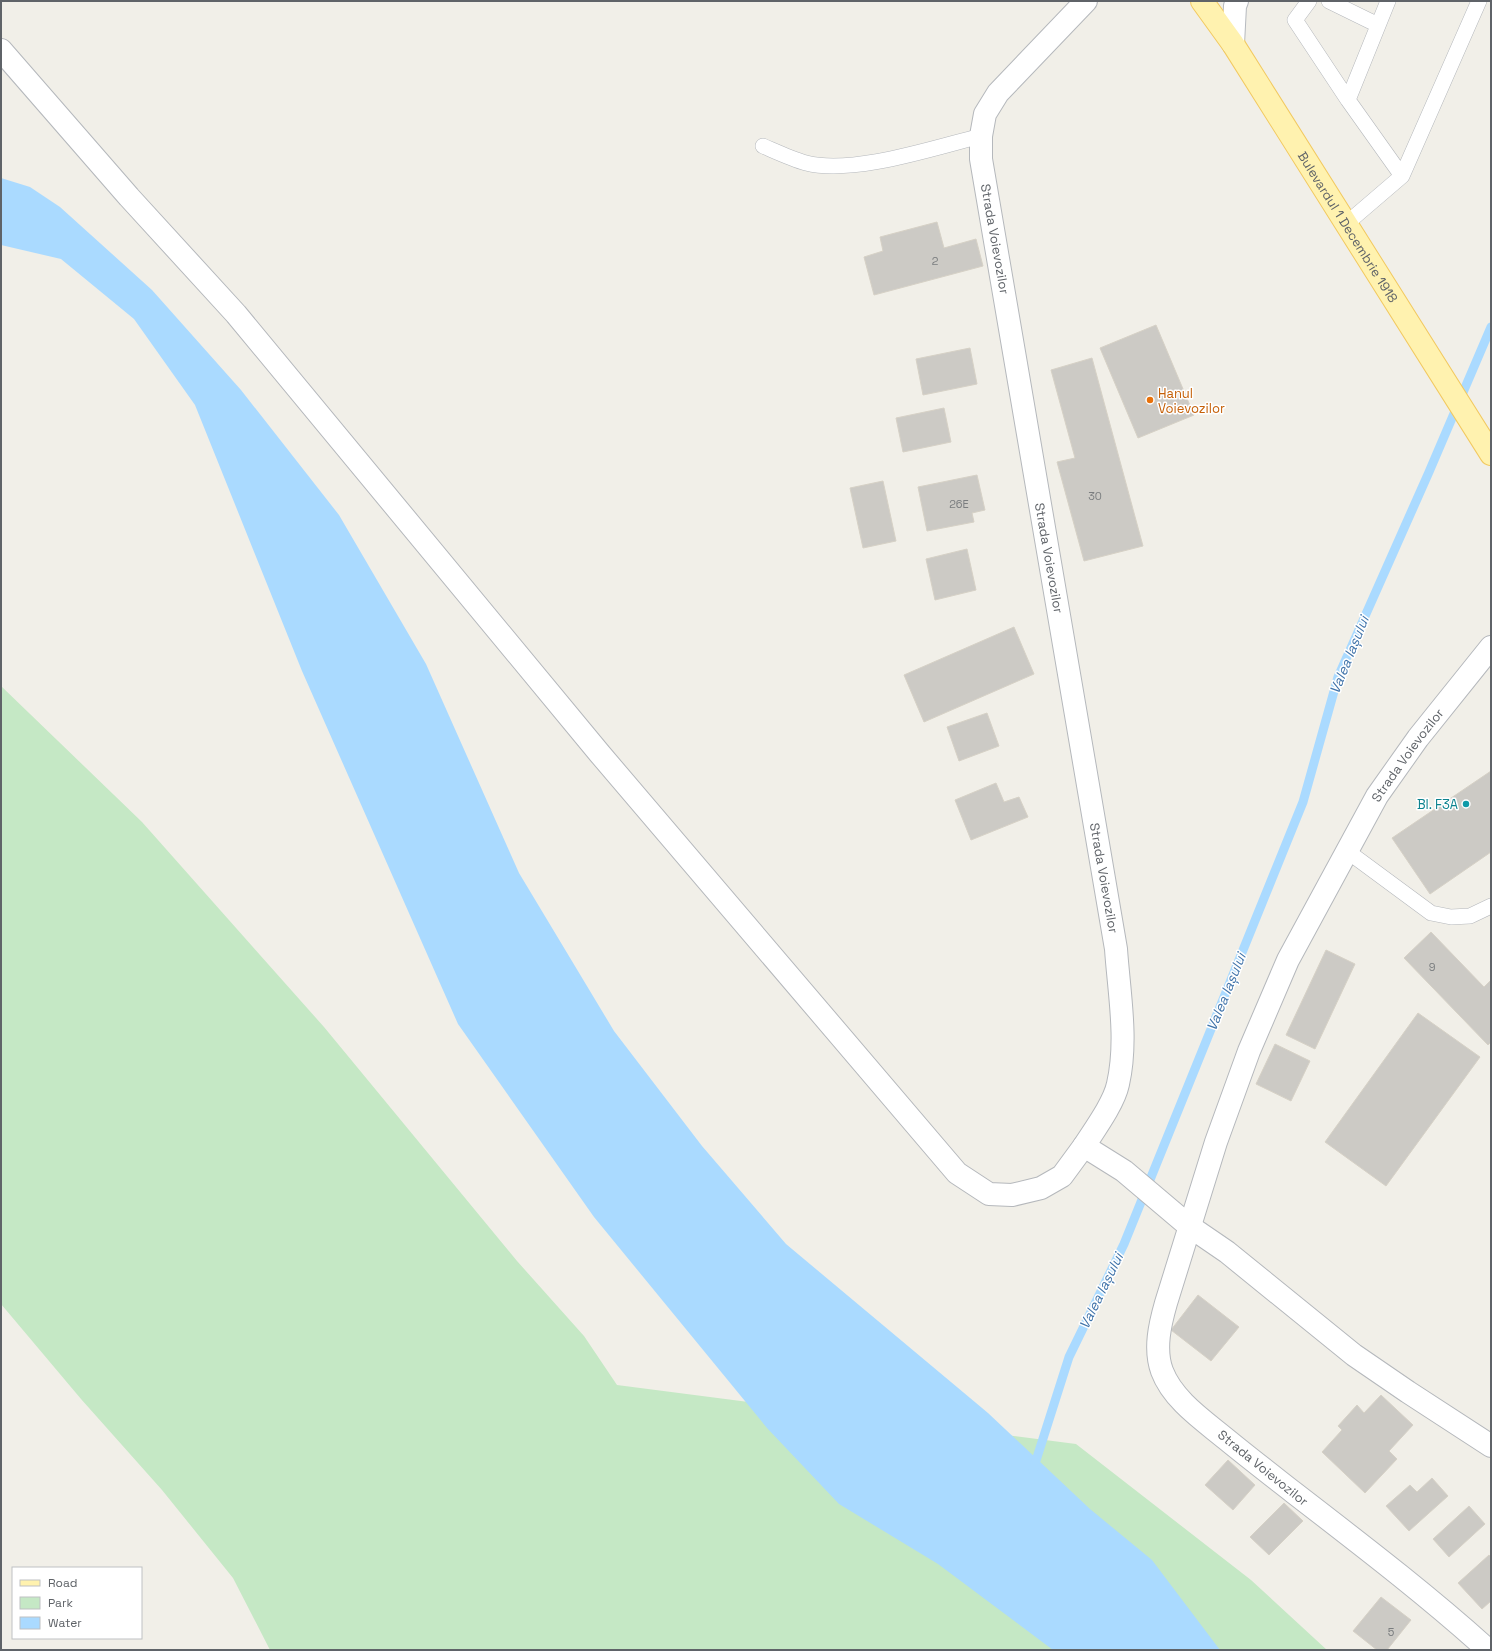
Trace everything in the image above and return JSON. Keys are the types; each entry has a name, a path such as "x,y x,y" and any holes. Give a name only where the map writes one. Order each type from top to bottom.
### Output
{"main road":[{"name":"Bulevardul 1 Decembrie 1918","path":"1202,1 1233,44 1491,454"}],"street":[{"name":"Strada Voievozilor","path":"1,50 129,197 236,314 600,754 957,1173 989,1194 1012,1195 1041,1188 1062,1176 1084,1146 1101,1119 1118,1085 1123,1041 1116,949 983,167 980,136 985,114 998,93 1086,1"},
{"path":"1233,44 1235,6 1237,1"},
{"name":"Strada Voievozilor","path":"1488,1650 1394,1571 1186,1405 1171,1387 1162,1371 1158,1345 1160,1324 1216,1142 1249,1051 1288,960 1377,796 1418,738 1491,647"},
{"path":"1084,1146 1124,1171 1189,1226 1233,1257 1354,1355 1491,1446"}],"lane":[{"path":"1308,1 1294,20 1402,176"},
{"path":"1329,1 1378,25"},
{"path":"1348,100 1388,1"},
{"path":"1346,224 1402,176 1479,1"},
{"path":"763,146 806,163 834,167 870,163 980,136"},
{"path":"1347,851 1431,913 1451,917 1470,916 1491,906"}],"green space":[{"path":"1,686 142,822 324,1027 517,1261 584,1336 617,1385 1076,1444 1251,1580 1327,1650 270,1650 233,1578 162,1490 81,1399 1,1304"}],"water":[{"path":"1,178 30,187 60,207 152,290 241,390 339,515 426,664 519,873 614,1031 702,1146 786,1244 988,1413 1090,1509 1152,1560 1220,1650 1053,1650 938,1564 839,1504 767,1428 594,1217 458,1024 302,671 195,405 134,319 61,259 1,245"}],"building":[{"path":"937,222 944,248 976,239 983,266 874,295 864,257 883,251 880,237"},
{"path":"1156,325 1194,415 1138,438 1100,348"},
{"path":"970,348 977,384 923,395 916,359"},
{"path":"1092,358 1143,546 1084,561 1057,462 1075,458 1051,370"},
{"path":"944,408 951,442 903,452 896,418"},
{"path":"977,475 985,510 972,513 974,522 927,531 918,487"},
{"path":"883,481 896,541 863,548 850,488"},
{"path":"967,549 976,590 935,600 926,559"},
{"path":"1014,627 1034,674 924,722 904,675"},
{"path":"987,713 999,746 959,761 947,727"},
{"name":"Bl. F3A","path":"1491,771 1491,852 1430,894 1392,838"},
{"path":"996,783 1004,802 1019,797 1028,817 971,840 955,800"},
{"path":"1431,932 1484,987 1491,980 1491,1042 1488,1045 1404,958"},
{"path":"1326,950 1355,964 1315,1049 1286,1035"},
{"path":"1418,1013 1480,1057 1386,1186 1325,1142"},
{"path":"1275,1044 1310,1061 1291,1101 1256,1084"},
{"path":"1198,1295 1239,1327 1211,1361 1171,1330"},
{"path":"1381,1395 1413,1425 1389,1451 1397,1459 1365,1493 1322,1452 1342,1430 1338,1426 1357,1405 1364,1413"},
{"path":"1228,1460 1255,1485 1233,1510 1205,1485"},
{"path":"1432,1478 1448,1496 1409,1531 1386,1506 1410,1485 1417,1492"},
{"path":"1284,1503 1303,1521 1269,1555 1250,1537"},
{"path":"1469,1506 1485,1524 1449,1557 1433,1539"},
{"path":"1489,1555 1491,1557 1491,1601 1482,1609 1458,1583"},
{"path":"1381,1597 1411,1620 1387,1650 1377,1650 1353,1631"}],"waterway":[{"name":"Valea Iașului","path":"1033,1470 1069,1357 1124,1244 1303,802 1338,677 1429,472 1491,327"}],"place":[{"name":"Hanul Voievozilor","path":"1150,400"},
{"name":"Bl. F3A","path":"1466,804"}]}
